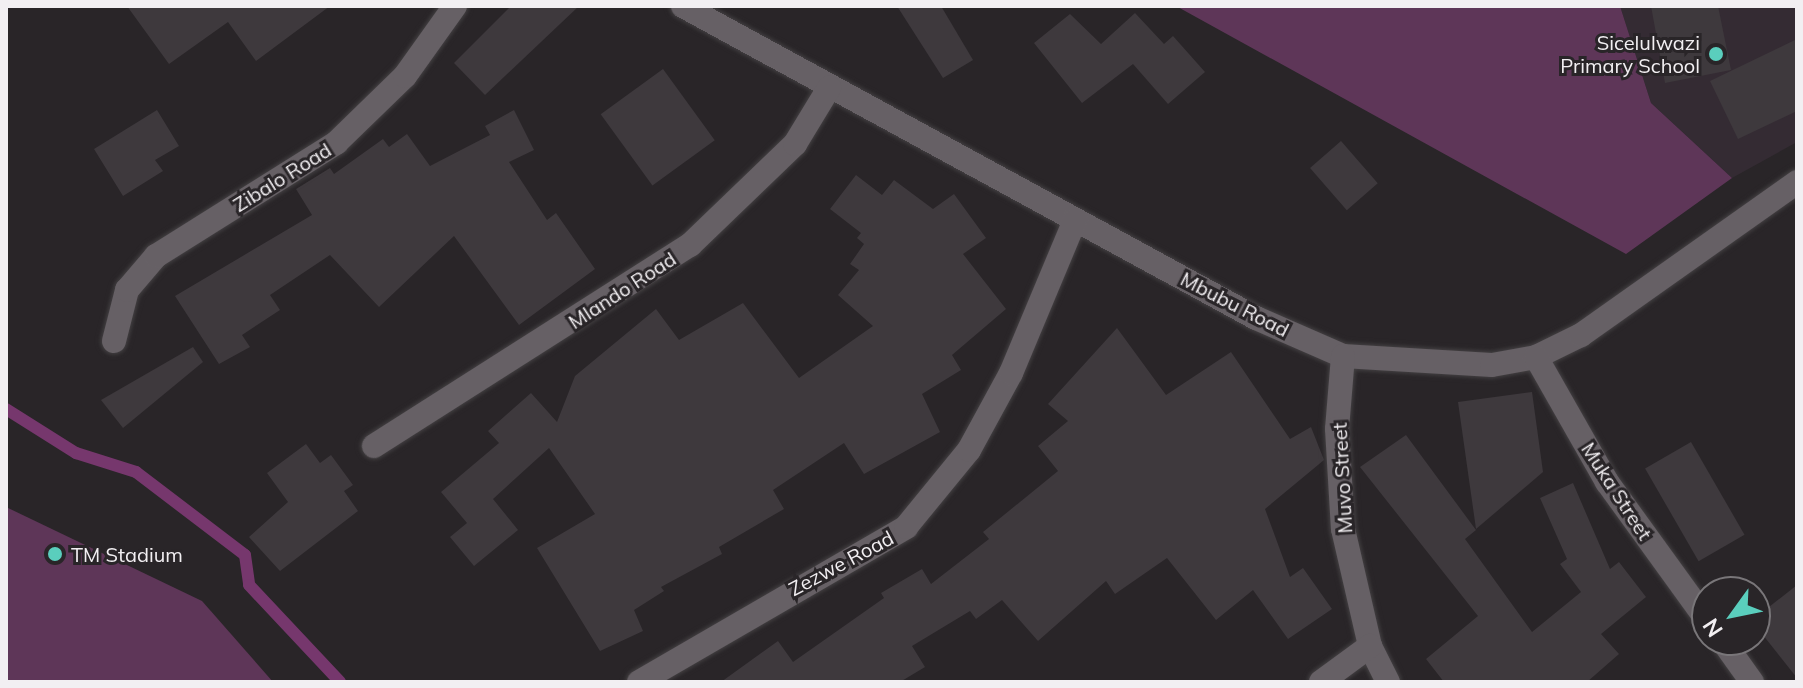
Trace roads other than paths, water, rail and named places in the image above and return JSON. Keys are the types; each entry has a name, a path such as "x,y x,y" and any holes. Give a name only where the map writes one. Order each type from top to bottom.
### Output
{"street":[{"name":"Zibalo Road","path":"114,341 127,290 156,256 336,143 405,76 455,6"},
{"name":"Mbubu Road","path":"683,6 1256,318 1343,356 1492,365 1536,357 1581,335 1797,182"},
{"name":"Mlando Road","path":"374,446 690,245 795,144 829,88"},
{"name":"Zezwe Road","path":"639,682 771,600 906,527 969,450 997,398 1075,220"},
{"name":"Muvo Street","path":"1343,356 1337,429 1343,529 1370,646 1388,682"},
{"name":"Muka Street","path":"1536,357 1607,482 1691,598"},
{"path":"1321,682 1370,646"},
{"path":"1733,656 1752,682"}],"waterway":[{"path":"6,409 76,453 136,472 245,555 249,585 340,682"}],"place":[{"name":"Sicelulwazi Primary School","path":"1716,54"},
{"name":"TM Stadium","path":"55,554"}]}
